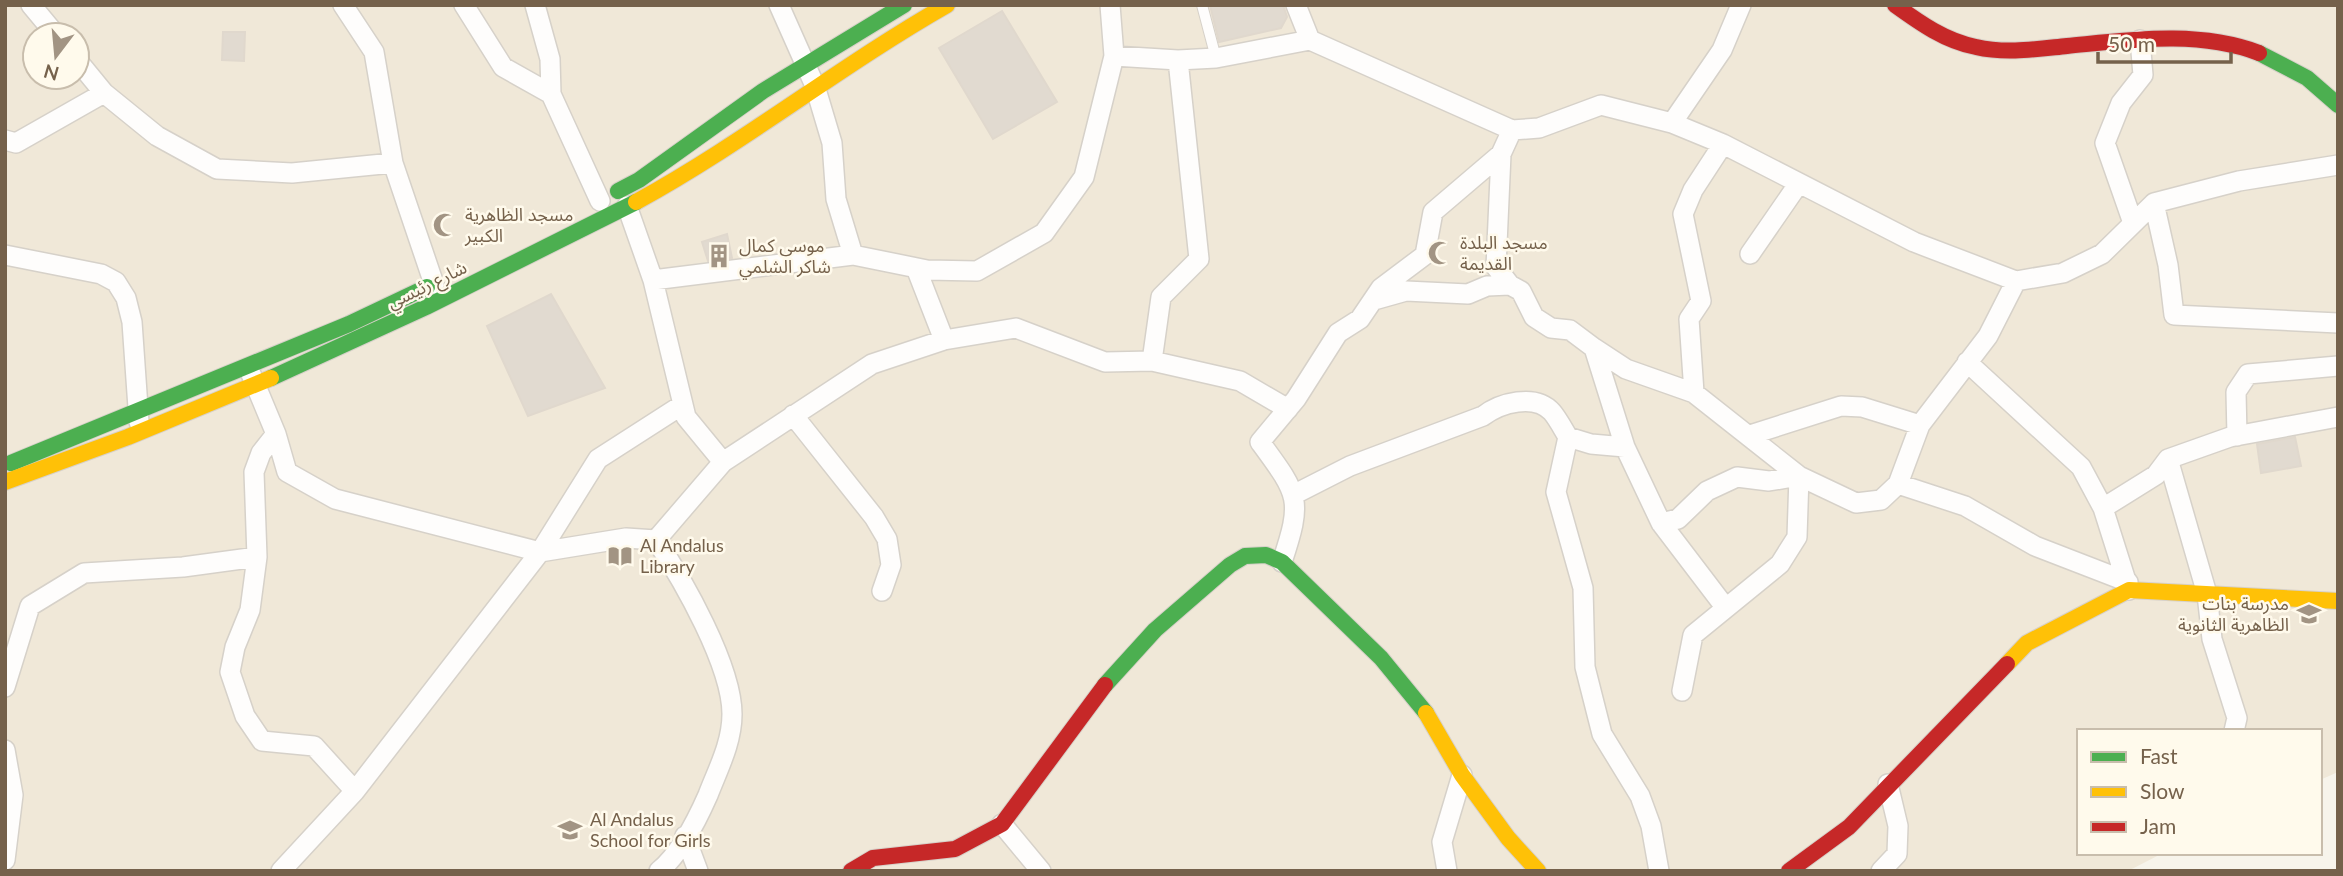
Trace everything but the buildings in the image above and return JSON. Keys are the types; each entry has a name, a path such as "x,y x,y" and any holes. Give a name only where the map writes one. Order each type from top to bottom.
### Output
{"main road":[{"name":"شارع رئيسي","path":"5,482 141,433 639,180 763,91 904,5"},
{"name":"شارع رئيسي","path":"5,466 137,411 251,375 394,323 680,177 859,55 947,5"},
{"path":"1895,5 1937,34 1977,48 2038,49 2140,40 2204,38 2272,55 2316,83 2338,105"},
{"path":"1922,5 1955,24 2011,36 2187,26 2263,36"},
{"path":"2304,57 2338,87"},
{"path":"851,871 873,858 955,849 1002,824 1104,686 1155,630 1230,565 1245,556 1266,555 1282,562 1381,658 1428,716 1462,775 1508,838 1538,871"},
{"path":"1789,871 1849,827 2027,643 2128,586 2207,594 2338,601"}],"street":[{"path":"31,5 44,21"},
{"path":"343,5 374,52 393,163 434,284"},
{"path":"464,5 503,67 551,94"},
{"path":"535,5 550,59 551,94 589,206"},
{"path":"779,5 815,86 832,143 836,199 853,254"},
{"path":"653,281 853,254 916,268 977,271 1044,233 1084,177 1114,56 1110,5"},
{"path":"1296,5 1310,40"},
{"path":"1672,123 1722,50 1741,5"},
{"path":"1114,56 1178,60 1216,58 1310,40 1512,130 1539,128 1601,105 1672,123 1723,144 1914,242 2016,281 2063,273 2102,254 2154,203 2239,181 2338,165"},
{"path":"2133,223 2105,144 2121,103 2143,75 2140,40"},
{"path":"1152,361 1161,297 1199,260 1178,60"},
{"path":"91,77 104,93 158,136 217,169 292,173 393,163"},
{"path":"5,141 16,143 104,93"},
{"path":"1512,130 1501,154 1496,267 1510,285 1521,291 1534,317 1551,328 1570,330 1626,369 1694,393 1799,476 1856,503 1881,500 1898,484 1920,425 1988,336 2016,281"},
{"path":"1694,393 1689,319 1701,301 1683,214 1693,190 1723,144"},
{"path":"1282,562 1292,531 1297,502 1286,477 1260,442 1288,408 1338,333 1360,319 1381,288 1425,255 1433,212 1501,154"},
{"path":"1750,254 1799,183"},
{"path":"2154,203 2168,265 2174,315 2338,323"},
{"path":"627,206 653,281 686,417 723,462"},
{"path":"5,255 101,274 121,288 132,322 137,411 141,433"},
{"path":"5,262 45,264"},
{"path":"916,268 944,340"},
{"path":"1373,300 1406,290 1468,295 1488,286 1510,285"},
{"path":"656,540 723,462 872,364 944,340 1016,328 1105,362 1152,361 1240,381 1288,408"},
{"path":"1594,348 1625,447 1661,523 1725,607"},
{"path":"1967,362 2081,467 2103,508 2128,586"},
{"path":"2237,436 2236,392 2248,374 2338,366"},
{"path":"251,375 276,434 287,472 335,499 540,552 626,538 656,540"},
{"path":"1293,495 1350,466 1483,416 1500,404 1531,402 1551,410 1568,437 1591,444 1625,447"},
{"path":"281,871 355,791 540,552 598,459 682,405"},
{"path":"1750,435 1841,406 1862,407 1920,425"},
{"path":"793,415 874,517 887,539 891,565 882,591"},
{"path":"2103,508 2156,475 2168,459 2237,436 2338,417"},
{"path":"276,434 261,453 254,472 257,557 250,610 235,647 230,672 245,716 262,741 314,746 355,791"},
{"path":"1568,437 1556,492 1583,588 1585,667 1602,734 1640,796 1651,826 1659,871"},
{"path":"2168,459 2207,594 2212,639 2237,718 2234,729"},
{"path":"1661,523 1678,519 1707,491 1737,477 1769,481 1799,476"},
{"path":"1682,691 1693,635 1780,564 1797,537 1799,476"},
{"path":"1898,484 1965,506 2035,546 2128,586"},
{"path":"656,540 688,588 730,687 732,716 728,744 703,806 670,862 659,871"},
{"path":"5,687 30,607 84,573 183,567 257,557"},
{"path":"5,750 13,795 5,859"},
{"path":"1447,871 1442,842 1462,775"},
{"path":"1881,871 1897,854 1898,826 1888,784"},
{"path":"1002,824 1041,871"},
{"path":"685,836 698,871"}],"lane":[{"path":"1202,5 1216,58"}],"shaded area":[{"path":"5,5 2338,5 2338,772 2322,779 2322,729 2077,729 2077,855 2159,855 2128,871 5,871"}],"traffic: fast":[{"path":"618,191 639,180 763,91 904,5"},
{"path":"2259,53 2307,78 2338,105"},
{"path":"271,378 426,307 636,202"},
{"path":"11,463 349,324 427,287"},
{"path":"1105,685 1155,630 1230,565 1245,556 1266,555 1282,562 1381,658 1426,713"}],"traffic: slow":[{"path":"636,202 715,155 868,53 947,5"},
{"path":"5,482 128,437 271,378"},
{"path":"2007,664 2027,643 2129,590 2338,601"},
{"path":"1426,713 1462,775 1508,838 1538,871"}],"traffic: jam":[{"path":"1895,5 1943,36 1987,49 2022,50 2115,41 2188,39 2212,41 2259,53"},
{"path":"1789,871 1849,827 2007,664"},
{"path":"851,871 873,858 955,849 1002,824 1105,685"}],"place":[{"name":"مسجد الظاهرية الكبير","path":"445,225"},
{"name":"مسجد البلدة القديمة","path":"1440,253"},
{"name":"موسى كمال شاكر الشلمي","path":"719,256"},
{"name":"Al Andalus Library","path":"620,556"},
{"name":"مدرسة بنات الظاهرية الثانوية","path":"2309,614"},
{"name":"Al Andalus School for Girls","path":"570,830"}]}
